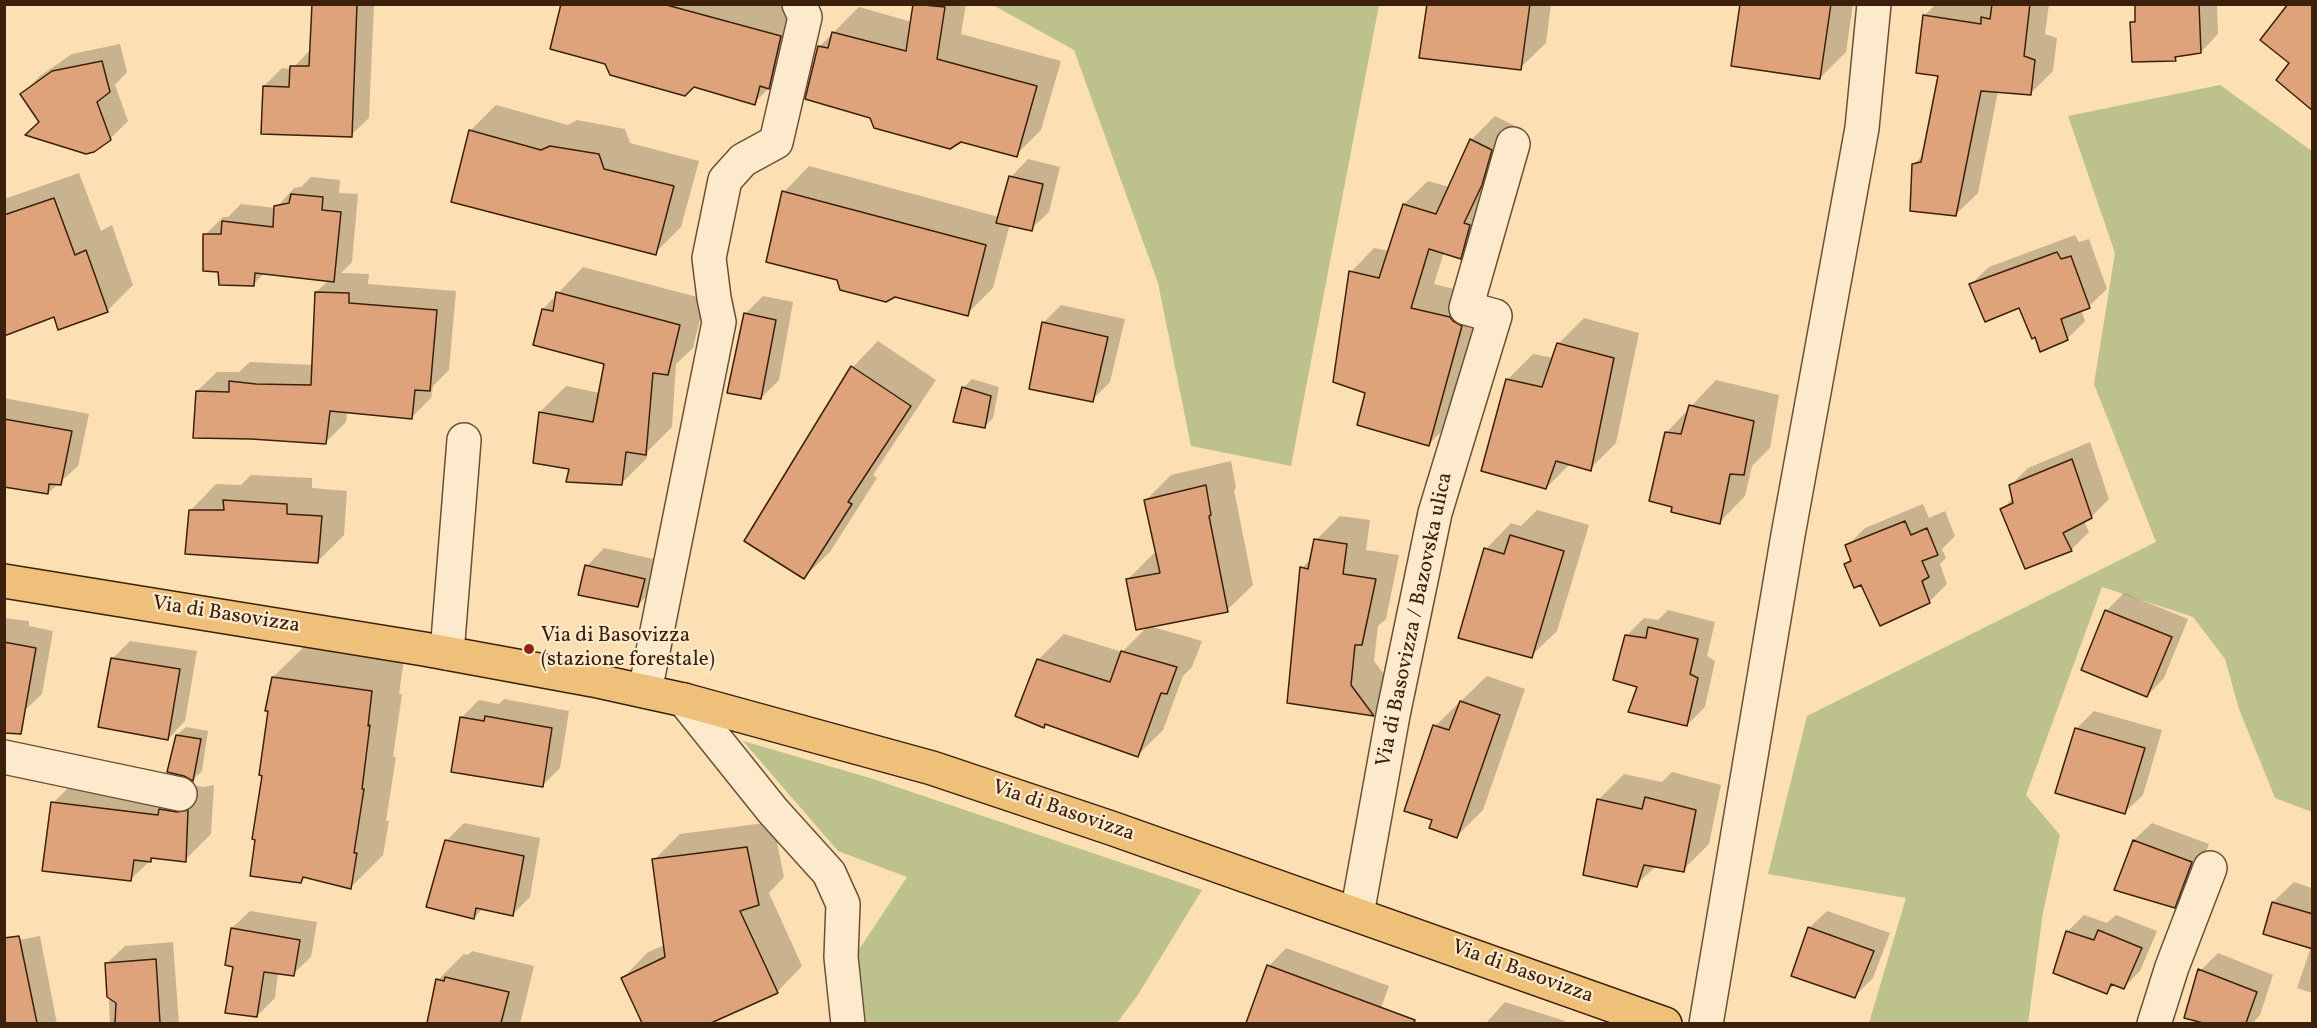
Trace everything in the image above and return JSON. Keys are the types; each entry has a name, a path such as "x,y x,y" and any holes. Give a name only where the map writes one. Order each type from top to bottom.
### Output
{"main road":[{"name":"Via di Basovizza","path":"4,581 447,653 684,700 932,768 1112,828 1665,1023"}],"street":[{"path":"645,691 719,322 709,258 725,180 743,160 776,142 805,17 799,4"},
{"path":"1706,1023 1788,535 1862,128 1874,4"},
{"name":"Via di Basovizza / Bazovska ulica","path":"1357,914 1393,715 1434,513 1495,316 1466,308 1513,144"},
{"path":"447,653 464,440"},
{"path":"684,700 773,811 829,873 843,904 841,957 848,1023"},
{"path":"4,757 180,794"},
{"path":"2154,1023 2172,967 2210,868"}],"green space":[{"path":"993,5 1379,5 1291,466 1191,446 1158,283 1074,50"},
{"path":"2220,85 2312,151 2312,812 2275,798 2239,709 2225,659 2193,617 2102,587 2026,795 2060,835 2043,912 2028,1023 1869,1023 1906,898 1768,874 1807,716 2156,542 2094,384 2115,253 2068,116"},
{"path":"743,741 870,778 1202,890 1137,996 1117,1023 866,1023 858,951 907,877 838,851"}],"building":[{"path":"312,4 357,4 352,137 261,134 263,86 289,87 290,66 309,66"},
{"path":"561,4 663,4 781,36 769,89 760,86 755,105 694,87 685,96 610,75 605,64 550,49"},
{"path":"913,4 945,7 937,59 1037,86 1017,157 961,142 950,149 874,128 870,118 805,99 818,46 828,48 832,32 906,51"},
{"path":"1427,4 1530,4 1521,70 1419,58"},
{"path":"1740,4 1831,4 1820,79 1731,66"},
{"path":"1992,4 2030,4 2024,56 2035,60 2031,95 1981,91 1956,216 1910,211 1912,164 1921,162 1938,76 1916,73 1923,15 1981,24 1981,17 1990,19"},
{"path":"2135,4 2199,4 2201,53 2175,57 2176,61 2132,62 2130,22 2135,22"},
{"path":"2288,4 2313,4 2313,111 2276,80 2289,63 2260,40"},
{"path":"102,61 110,92 97,102 111,140 94,152 86,154 25,135 39,122 20,94 52,71"},
{"path":"469,130 541,150 550,146 599,154 604,169 674,186 656,255 451,202"},
{"path":"1470,139 1492,150 1482,185 1464,223 1470,225 1461,259 1429,249 1411,308 1450,317 1462,326 1429,446 1357,425 1365,393 1333,382 1349,271 1379,278 1403,204 1436,214"},
{"path":"1009,176 1043,184 1032,231 996,223"},
{"path":"782,191 986,245 968,316 895,297 886,302 840,290 837,280 766,262"},
{"path":"291,194 323,197 322,210 341,212 334,282 255,273 254,286 219,285 218,272 203,271 203,234 221,234 222,221 273,227 274,206 289,203"},
{"path":"54,198 75,255 86,250 108,312 58,330 54,317 4,336 4,215"},
{"path":"2057,252 2061,259 2071,256 2090,308 2061,319 2068,340 2040,352 2035,337 2032,339 2019,308 1985,322 1969,284"},
{"path":"315,292 349,293 349,303 437,310 430,391 415,390 412,419 330,411 326,444 193,438 196,391 229,392 229,381 311,385"},
{"path":"556,292 680,325 668,375 653,373 646,455 626,452 622,485 566,482 569,469 533,463 539,412 593,422 604,364 533,345 542,309 553,311"},
{"path":"744,313 776,320 761,399 727,393"},
{"path":"1042,322 1108,337 1093,402 1029,389"},
{"path":"1557,343 1614,358 1591,471 1556,461 1546,489 1481,471 1506,379 1542,387"},
{"path":"851,366 911,406 848,502 852,504 804,579 744,541"},
{"path":"962,387 991,396 985,428 953,422"},
{"path":"1689,405 1754,421 1744,475 1730,474 1720,524 1671,512 1672,507 1649,501 1665,432 1681,434"},
{"path":"4,419 72,431 61,485 49,484 48,494 4,487"},
{"path":"2072,459 2092,518 2063,533 2072,551 2025,569 2000,509 2013,503 2009,485"},
{"path":"1206,485 1211,515 1209,516 1228,612 1136,630 1126,579 1160,573 1144,500"},
{"path":"223,500 287,504 287,514 322,516 318,563 185,554 189,510 224,510"},
{"path":"1905,521 1911,535 1927,528 1938,555 1922,561 1929,577 1922,581 1930,603 1880,626 1861,585 1854,588 1844,564 1851,561 1845,545"},
{"path":"1510,535 1564,551 1532,658 1458,638 1484,548 1504,554"},
{"path":"1314,539 1347,544 1343,574 1376,579 1362,645 1355,645 1351,685 1374,716 1287,703 1300,567 1308,569"},
{"path":"585,565 645,579 638,607 578,595"},
{"path":"2105,610 2172,637 2147,697 2081,670"},
{"path":"1648,627 1698,639 1690,674 1698,678 1687,726 1628,712 1637,687 1613,680 1625,635 1646,638"},
{"path":"4,642 36,648 21,734 4,733"},
{"path":"1121,651 1177,667 1167,694 1161,693 1138,757 1045,724 1044,728 1015,716 1037,659 1110,682"},
{"path":"111,658 180,669 168,740 98,727"},
{"path":"272,677 372,691 362,789 364,789 351,889 303,877 301,883 250,876 255,840 252,839 262,776 259,775 268,711 265,711"},
{"path":"1460,701 1500,715 1457,838 1429,828 1432,820 1404,811 1433,725 1449,730"},
{"path":"485,716 552,728 543,787 451,772 460,717 484,721"},
{"path":"2075,728 2145,748 2125,814 2055,793"},
{"path":"176,735 201,739 193,781 167,772"},
{"path":"1645,797 1696,810 1684,872 1644,865 1637,887 1583,875 1597,799 1642,809"},
{"path":"51,802 158,815 159,809 177,812 188,810 186,862 151,858 151,862 134,860 131,881 42,871"},
{"path":"445,840 524,856 513,916 476,908 474,919 426,907"},
{"path":"2133,840 2192,862 2175,908 2114,890"},
{"path":"747,847 759,905 740,911 778,993 711,1023 642,1023 621,978 665,957 652,859"},
{"path":"2272,902 2313,914 2313,949 2263,934"},
{"path":"1808,927 1874,951 1855,998 1791,976"},
{"path":"231,928 300,940 294,976 264,972 257,1017 225,1013 233,967 225,965"},
{"path":"2098,930 2142,948 2124,989 2111,984 2107,994 2053,973 2066,931 2094,940"},
{"path":"19,936 37,1023 4,1023 4,938"},
{"path":"156,959 160,1023 115,1023 116,1003 107,997 105,963"},
{"path":"1267,965 1415,1020 1414,1023 1246,1023"},
{"path":"2198,969 2257,992 2246,1023 2203,1023 2184,1018"},
{"path":"445,977 509,992 501,1023 427,1023 436,979 444,981"}],"place":[{"name":"Via di Basovizza (stazione forestale)","path":"529,649"}]}
